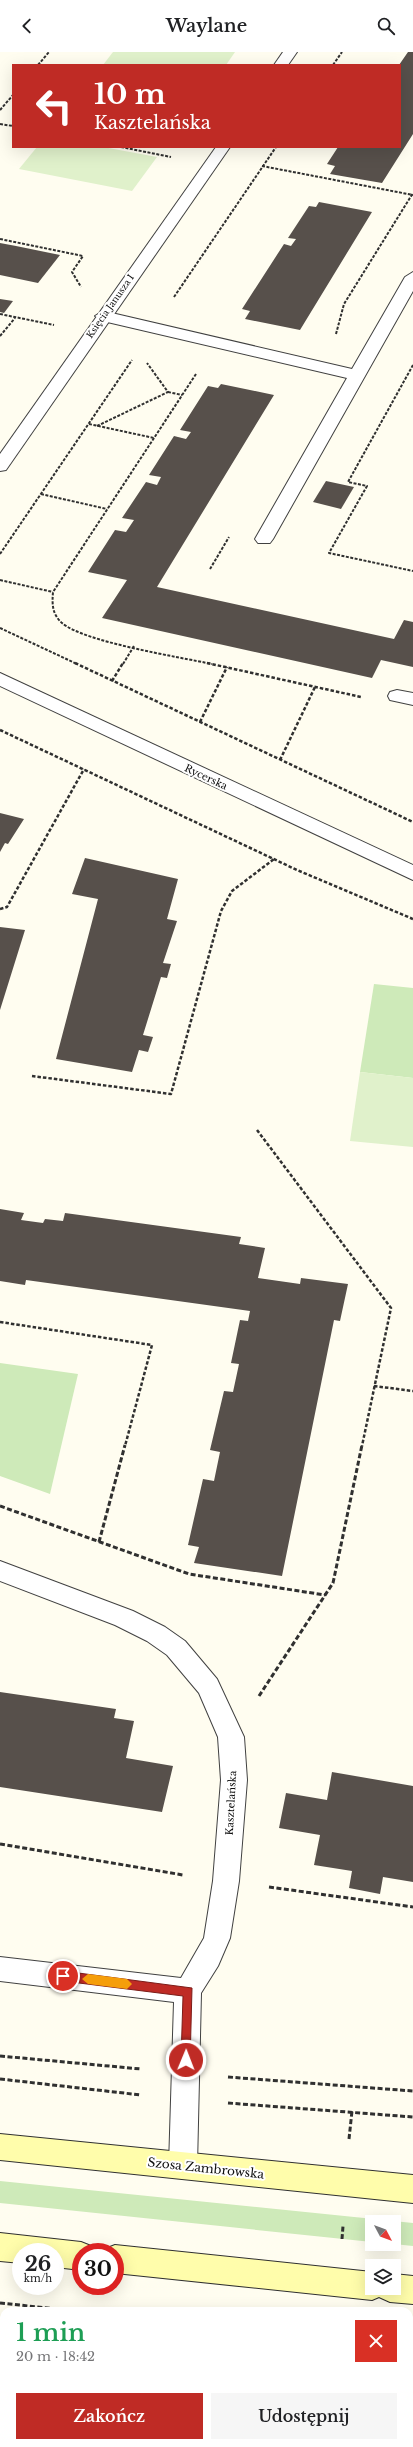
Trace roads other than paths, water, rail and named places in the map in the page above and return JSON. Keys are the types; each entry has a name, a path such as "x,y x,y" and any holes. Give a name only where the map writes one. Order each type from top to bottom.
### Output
{"main road":[{"name":"Szosa Zambrowska","path":"0,2147 413,2189"},
{"path":"0,2247 12,2248"},
{"path":"124,2260 365,2285"},
{"path":"401,2289 413,2290"}],"street":[{"path":"282,64 290,52"},
{"name":"Księcia Janusza I","path":"0,466 103,316 222,148"},
{"path":"264,539 356,374 413,278"},
{"path":"103,316 356,374"},
{"name":"Rycerska","path":"0,679 413,873"},
{"name":"Kasztelańska","path":"0,1571 124,1618 156,1634 176,1648 208,1686 231,1738 234,1780 226,1881 217,1938 209,1957 188,1991"},
{"path":"0,1969 188,1991 184,2166"}]}
